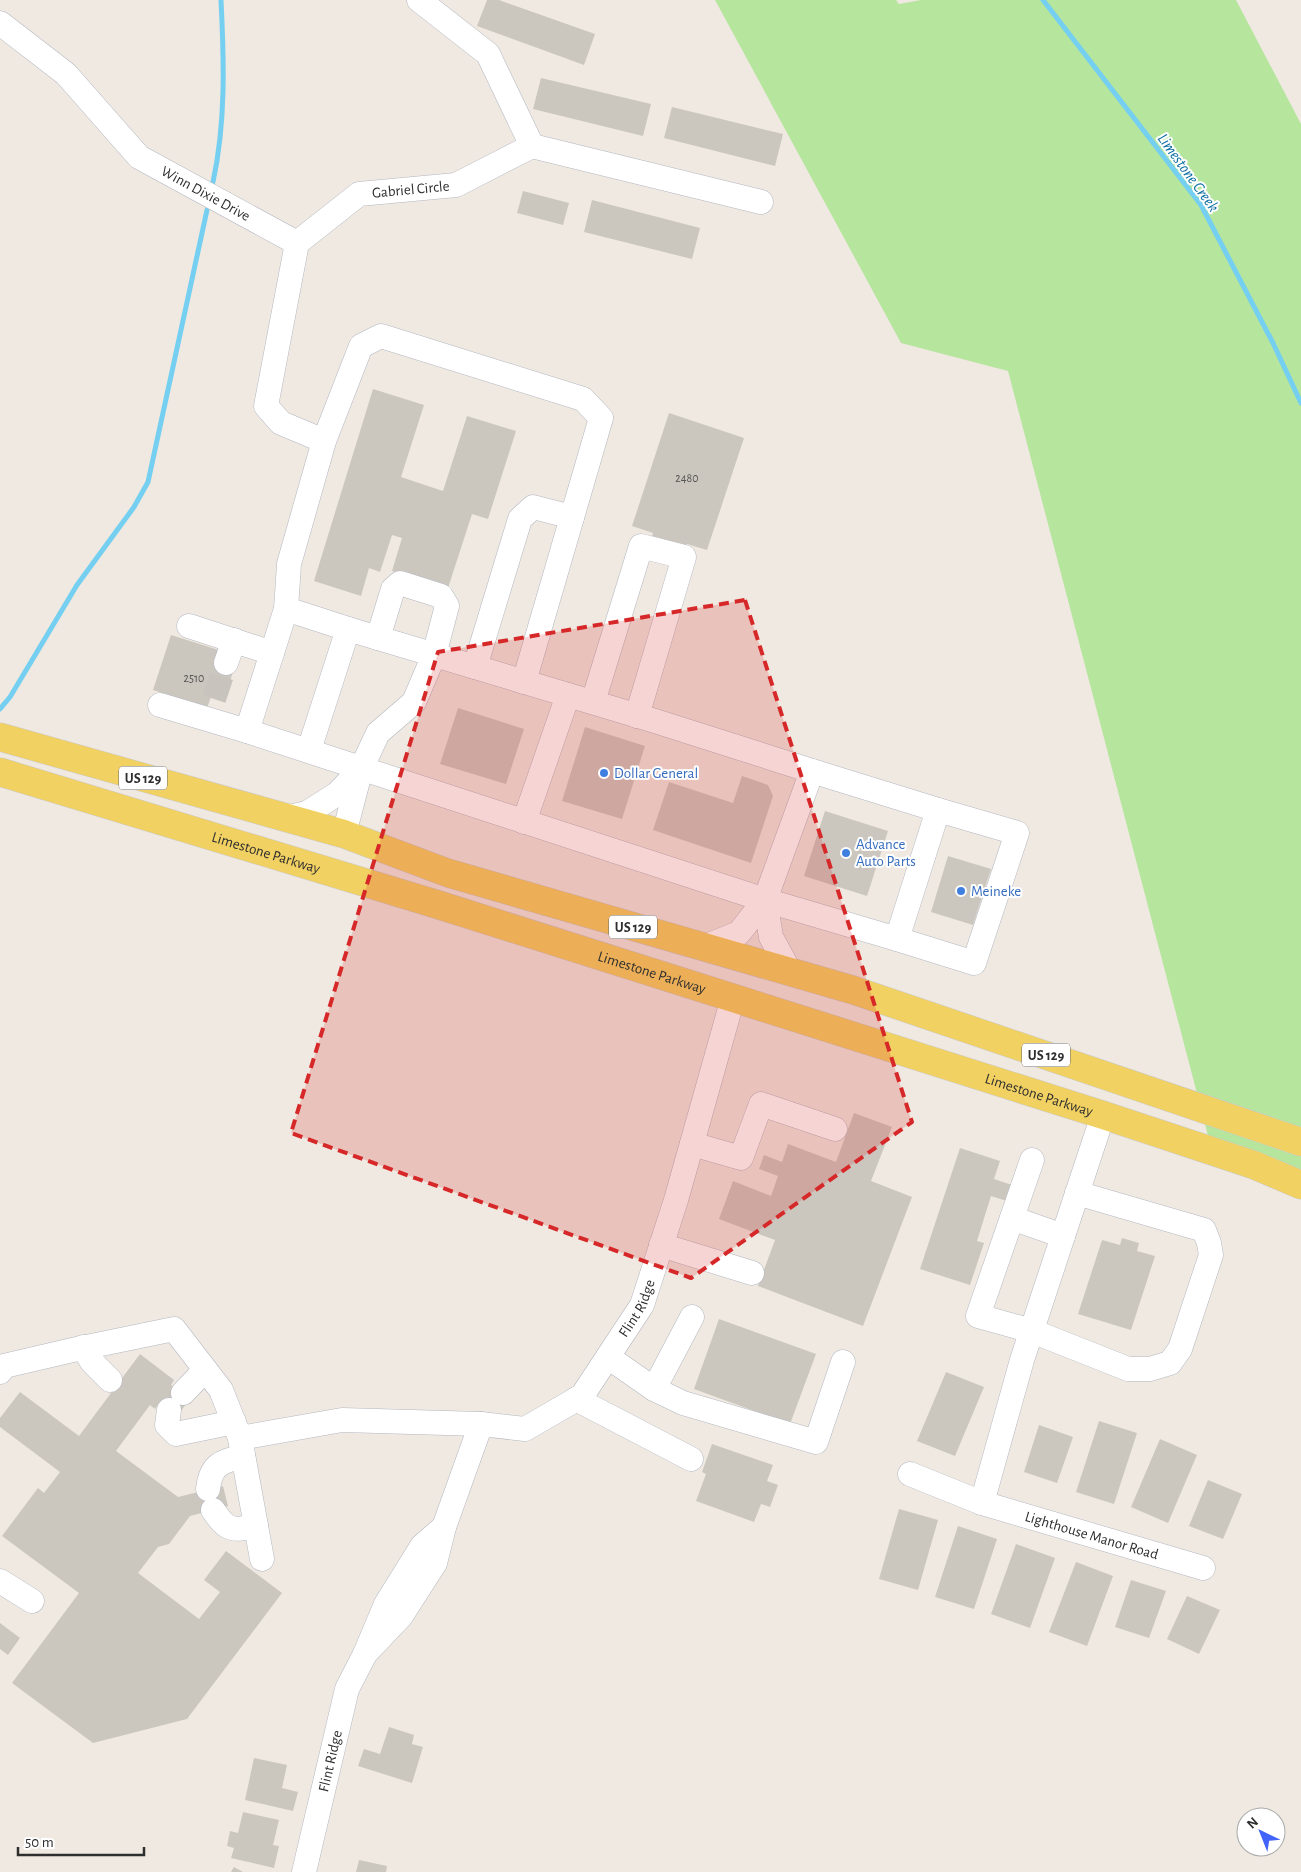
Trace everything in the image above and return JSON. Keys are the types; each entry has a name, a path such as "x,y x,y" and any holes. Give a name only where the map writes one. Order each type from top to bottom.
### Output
{"main road":[{"name":"US 129","path":"0,737 344,834 448,873 853,990 1301,1142"},
{"name":"Limestone Parkway","path":"0,772 331,872 1102,1115 1254,1165 1301,1185"},
{"path":"331,872 344,834"},
{"path":"1102,1115 1116,1078"}],"street":[{"path":"419,0 488,54 532,146 761,202"},
{"name":"Winn Dixie Drive","path":"0,24 66,74 139,157 297,243"},
{"name":"Gabriel Circle","path":"297,243 359,194 456,185 532,146"},
{"path":"297,243 266,406 281,423 324,441"},
{"path":"246,731 286,609 289,564 324,441 361,346 381,336 583,400 601,418 524,682"},
{"path":"475,667 520,519 534,507 572,517"},
{"path":"593,702 641,546 684,557 637,716"},
{"path":"344,834 361,769 378,734 414,702 434,655 447,606 441,596 400,583 393,589 378,638"},
{"path":"160,705 211,709 246,731 765,900 974,963 1017,833 286,609"},
{"path":"189,626 272,653"},
{"path":"309,750 348,629"},
{"path":"226,663 234,640"},
{"path":"524,822 568,695"},
{"path":"285,818 307,813 337,794 361,769"},
{"path":"704,947 739,933 765,900 812,771"},
{"path":"897,939 938,810"},
{"path":"765,900 771,937 790,972"},
{"name":"Flint Ridge","path":"304,1872 347,1689 365,1654 401,1616 414,1577 435,1563 444,1527 481,1424 524,1429 582,1396 642,1305 692,1144 733,998"},
{"path":"692,1144 741,1158 761,1104 834,1129"},
{"path":"982,1503 1022,1360 1102,1115"},
{"path":"1032,1160 978,1316 1032,1331 1128,1369 1150,1369 1170,1363 1180,1349 1210,1255 1209,1243 1204,1230 1077,1193"},
{"path":"1012,1218 1063,1236"},
{"path":"661,1245 752,1273"},
{"path":"654,1389 692,1317"},
{"path":"0,1372 4,1366 83,1347 174,1329 221,1390 239,1439 262,1558"},
{"path":"83,1347 92,1362 110,1380"},
{"path":"608,1357 654,1389 683,1403 816,1442 843,1362"},
{"path":"205,1370 176,1402 168,1425 176,1434 239,1439 342,1420 481,1424"},
{"path":"576,1399 691,1459"},
{"path":"239,1439 210,1475 211,1500 222,1524 237,1530 256,1526"},
{"name":"Lighthouse Manor Road","path":"910,1474 982,1503 1203,1568"},
{"path":"0,1581 32,1601"}],"highlighted area":[{"path":"745,600 912,1122 691,1278 291,1133 438,652"}],"green space":[{"path":"715,0 896,0 899,4 921,0 1236,0 1301,124 1301,1176 1211,1147 1008,371 901,343"}],"building":[{"path":"487,0 499,0 595,34 584,65 477,26"},
{"path":"541,78 651,104 643,136 533,109"},
{"path":"672,107 783,134 775,166 664,138"},
{"path":"523,191 569,203 563,225 517,213"},
{"path":"592,200 700,228 692,259 584,232"},
{"path":"373,389 424,405 401,477 443,491 467,416 516,431 488,519 472,514 448,588 392,571 402,538 392,535 380,572 369,568 361,596 314,581"},
{"path":"669,413 744,438 707,550 687,544 686,547 652,536 653,533 632,526"},
{"path":"171,635 225,652 235,665 224,701 211,697 207,708 153,690"},
{"path":"458,708 524,729 506,784 440,764"},
{"name":"Dollar General","path":"585,727 645,746 622,819 562,801"},
{"path":"742,776 768,785 773,796 751,863 653,830 669,782 733,803"},
{"name":"Advance Auto Parts","path":"825,811 888,831 867,896 804,876"},
{"name":"Meineke","path":"948,856 991,869 973,925 931,912"},
{"path":"854,1113 892,1127 871,1181 912,1197 863,1326 758,1286 775,1240 719,1219 733,1181 771,1196 778,1176 759,1169 764,1155 782,1162 788,1144 836,1162"},
{"path":"960,1148 1000,1161 994,1179 1015,1186 1010,1202 991,1196 977,1241 984,1243 970,1285 920,1269"},
{"path":"1122,1238 1139,1243 1137,1251 1155,1256 1131,1330 1078,1314 1102,1240 1120,1245"},
{"path":"719,1319 816,1354 790,1424 694,1389"},
{"path":"140,1354 174,1380 171,1385 190,1399 177,1416 159,1403 155,1409 150,1405 116,1451 178,1497 223,1486 228,1506 190,1516 169,1544 158,1547 138,1573 199,1619 220,1592 204,1580 226,1551 282,1593 187,1719 93,1743 12,1683 79,1593 2,1536 38,1488 44,1493 60,1472 0,1427 0,1418 20,1392 79,1436"},
{"path":"946,1372 984,1387 955,1456 917,1441"},
{"path":"1099,1421 1137,1433 1114,1504 1076,1492"},
{"path":"1039,1425 1073,1437 1057,1483 1024,1472"},
{"path":"1160,1439 1197,1455 1168,1523 1131,1507"},
{"path":"712,1444 773,1465 767,1481 778,1485 770,1507 761,1504 754,1522 696,1501 706,1474 702,1472"},
{"path":"1208,1480 1242,1494 1223,1539 1189,1526"},
{"path":"899,1509 938,1520 918,1590 879,1579"},
{"path":"958,1526 997,1539 974,1609 935,1597"},
{"path":"1016,1544 1055,1558 1030,1628 991,1614"},
{"path":"1076,1562 1113,1576 1087,1646 1049,1632"},
{"path":"1131,1580 1166,1591 1149,1638 1115,1627"},
{"path":"1187,1596 1220,1610 1199,1654 1167,1639"},
{"path":"0,1623 20,1638 8,1655 0,1649"},
{"path":"389,1727 414,1735 412,1744 423,1747 412,1783 358,1766 364,1749 380,1754"},
{"path":"254,1758 287,1765 282,1788 298,1792 293,1811 245,1800"},
{"path":"243,1812 279,1820 273,1845 279,1846 274,1868 231,1858 234,1848 227,1846 230,1831 238,1833"},
{"path":"359,1860 387,1866 386,1872 356,1872"},
{"path":"234,1867 243,1872 231,1872"}],"waterway":[{"path":"213,182 222,114 221,0"},
{"name":"Limestone Creek","path":"1043,0 1201,205 1273,343 1301,403"},
{"path":"0,709 10,697 77,585 134,507 148,482 207,210"}],"tunnel":[{"path":"214,699 226,663"}],"place":[{"name":"Dollar General","path":"604,773"},
{"name":"Advance Auto Parts","path":"846,853"},
{"name":"Meineke","path":"961,891"}]}
